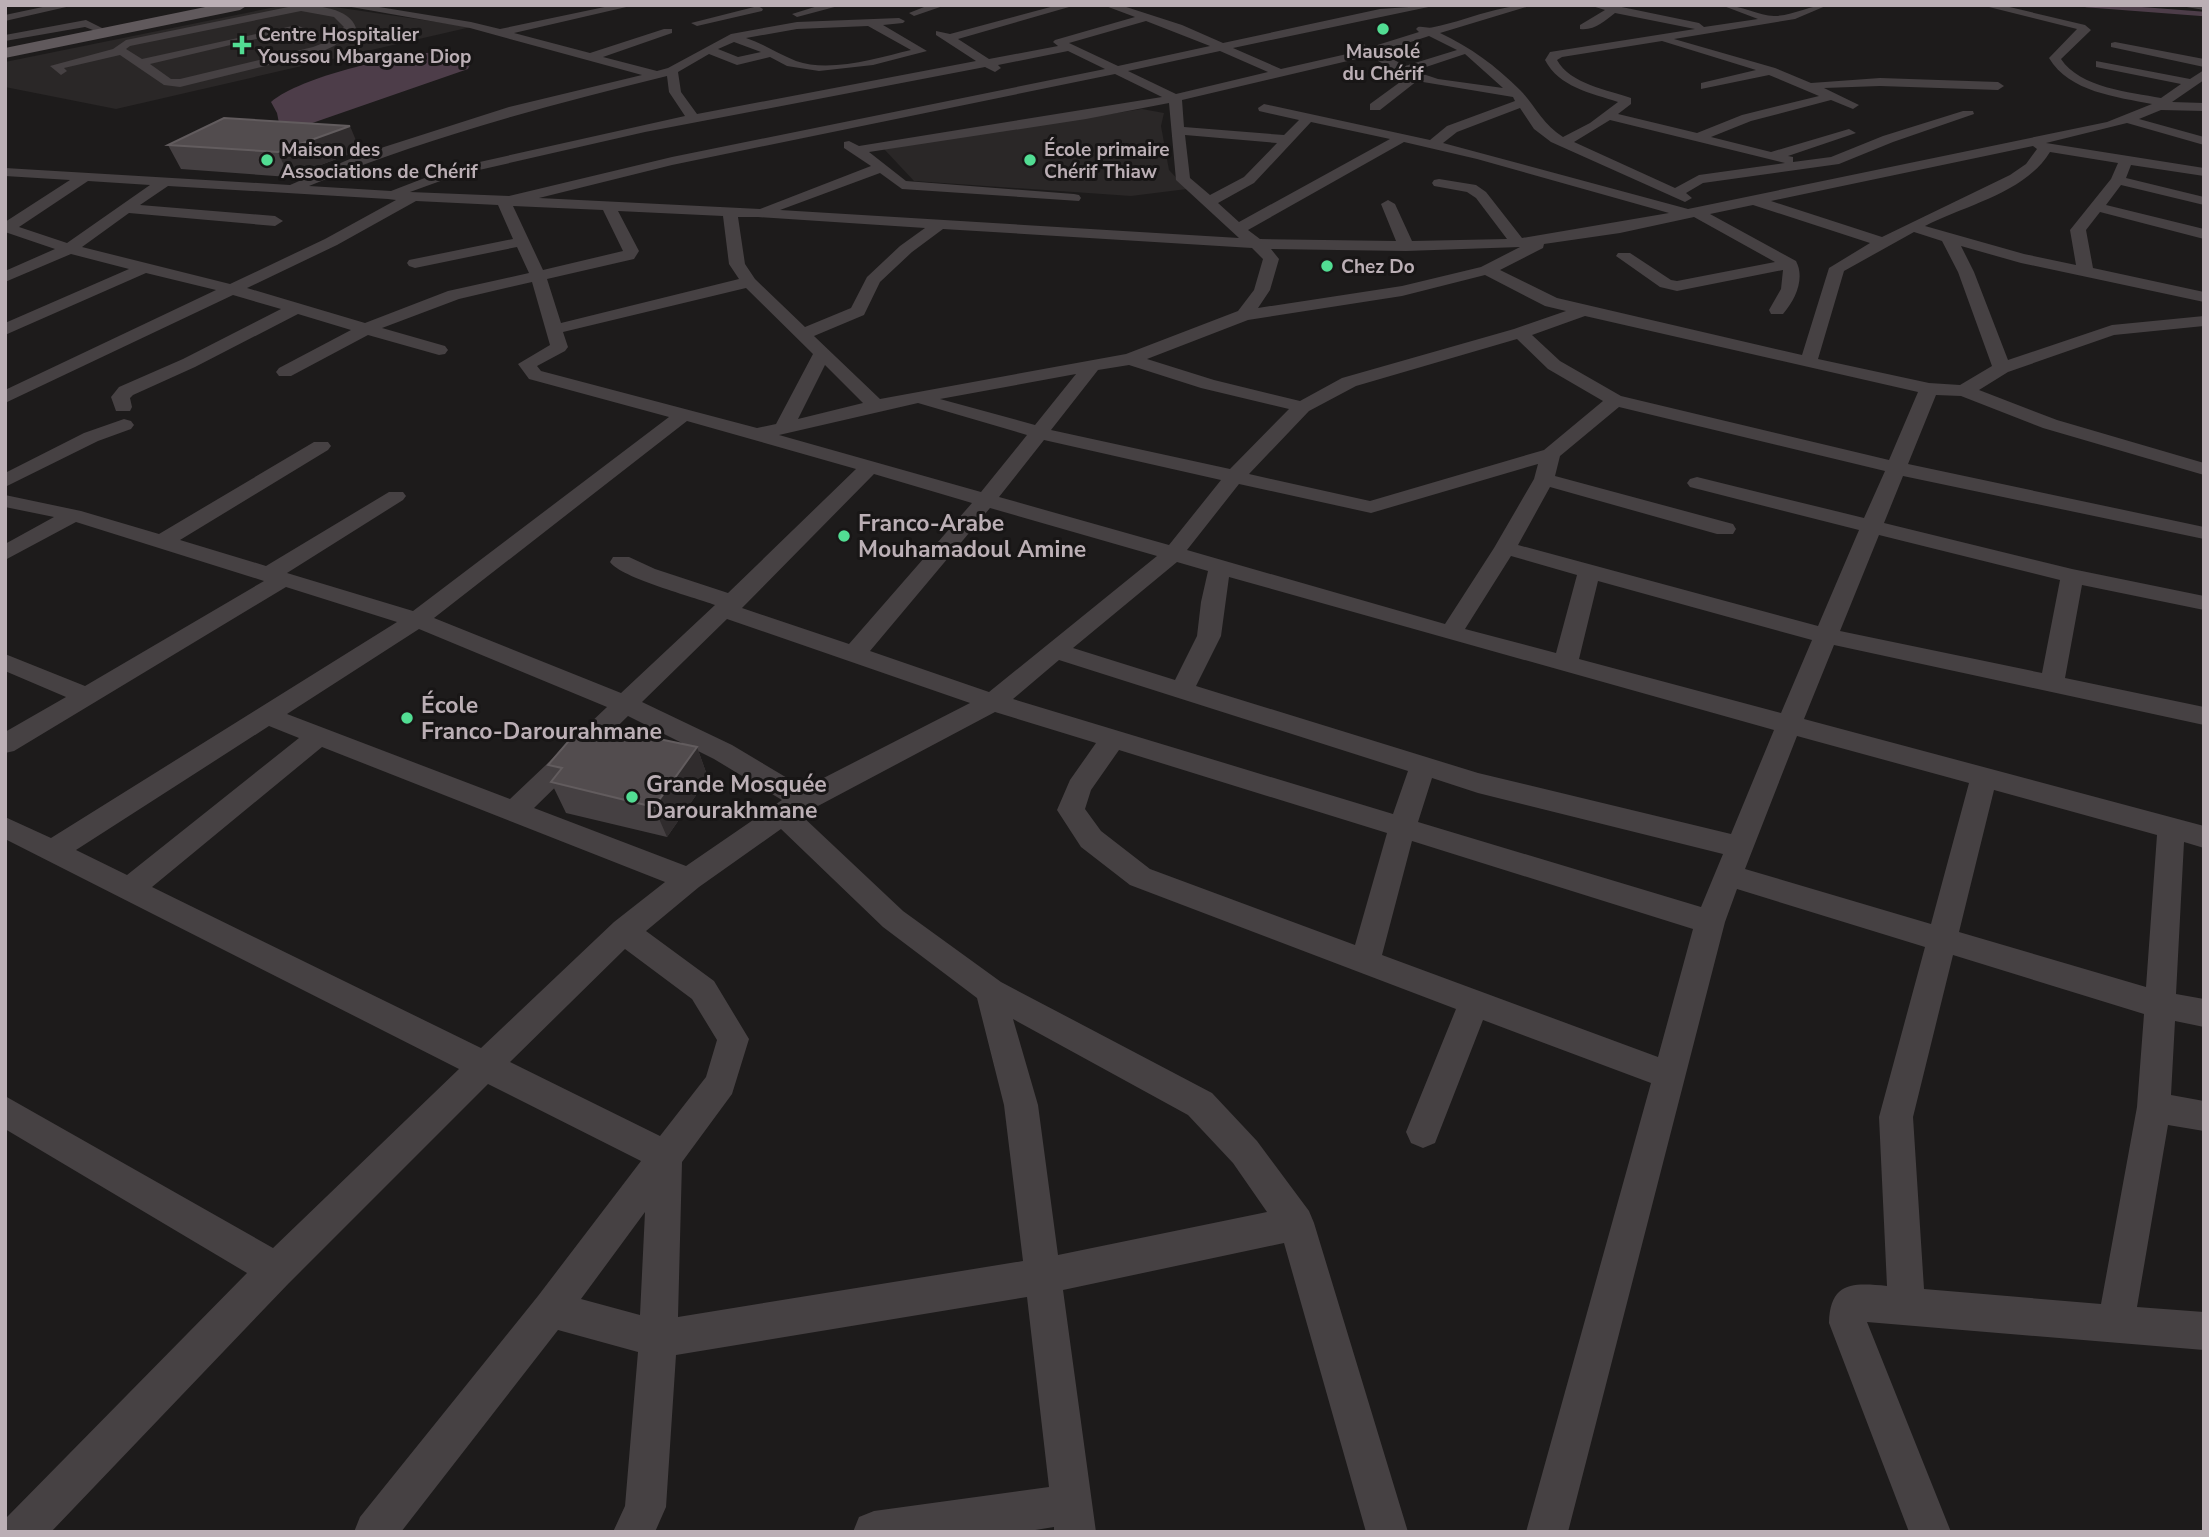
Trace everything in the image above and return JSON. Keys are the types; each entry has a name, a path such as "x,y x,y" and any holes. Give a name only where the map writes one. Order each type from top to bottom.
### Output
{"main road":[{"path":"5,50 194,13 219,5"},
{"path":"5,50 98,29 240,5"}],"street":[{"path":"5,18 70,5"},
{"path":"345,5 471,25 656,75"},
{"path":"771,30 768,23 778,15 804,13 837,5"},
{"path":"847,5 857,24"},
{"path":"914,13 941,5"},
{"path":"1071,5 977,33 945,36 988,64 1087,115"},
{"path":"1108,5 1222,46 1279,73"},
{"path":"1366,5 1467,50 1520,98 1539,126 1563,142 1675,194 1714,208"},
{"path":"504,202 672,161 945,107 1222,46 1336,32 1380,12 1433,5"},
{"path":"1463,5 1487,14"},
{"path":"858,150 1087,115 1175,97 1369,52 1487,14 1528,5"},
{"path":"1594,5 1714,29"},
{"path":"1726,5 1772,19"},
{"path":"1563,142 1595,127 1627,101 1558,74 1551,60 1553,55 1796,16 1823,5"},
{"path":"1986,5 2085,30 2055,58 2059,67 2077,78 2099,87 2162,104 2204,107"},
{"path":"2180,5 2204,7"},
{"path":"61,71 55,66 121,51 168,82 188,82 317,50 343,35 349,28 337,14 306,8 127,43 120,46 121,51"},
{"path":"1162,8 1059,42 1066,48 1175,97"},
{"path":"697,23 759,9"},
{"path":"1584,27 1600,20 1613,9"},
{"path":"498,33 628,11"},
{"path":"602,24 628,11"},
{"path":"194,13 252,48"},
{"path":"288,189 364,158 446,130 671,71 735,37 771,30 824,30 899,21"},
{"path":"5,38 86,23 98,29"},
{"path":"705,34 735,37 774,53 792,64 816,70 921,51 871,23"},
{"path":"141,63 235,38 297,28 343,35"},
{"path":"1100,30 1121,38"},
{"path":"590,57 668,31"},
{"path":"1336,32 1415,77 1520,98"},
{"path":"977,33 996,40"},
{"path":"541,44 566,36"},
{"path":"1658,38 1771,71 1853,105"},
{"path":"2115,46 2204,63"},
{"path":"388,195 453,172 645,128 1066,48"},
{"path":"708,49 737,61 774,53"},
{"path":"1402,71 1467,50"},
{"path":"842,54 854,64"},
{"path":"2100,64 2198,78"},
{"path":"671,71 675,92 693,118"},
{"path":"1705,86 1771,71"},
{"path":"1375,107 1415,77"},
{"path":"5,172 1260,243 1406,246 1518,243 1620,228 2028,144 2129,120 2162,104 2198,78"},
{"path":"903,79 945,107"},
{"path":"1810,86 1880,82 1998,86"},
{"path":"1569,92 1592,88"},
{"path":"768,89 820,132 858,150 902,186 1074,198"},
{"path":"1696,139 1714,129 1752,115 1834,96"},
{"path":"1175,97 1183,180 1210,201 1238,229 1260,243 1271,259 1262,290 1244,315"},
{"path":"1433,144 1452,129 1520,98"},
{"path":"1264,108 1307,120 1433,144 1691,213 1790,265 1793,273 1785,299 1777,310"},
{"path":"1675,194 1699,179 1852,156 1888,139 1968,114"},
{"path":"1609,116 1861,178"},
{"path":"1210,201 1249,180 1307,120"},
{"path":"2129,120 2159,126 2204,141"},
{"path":"2159,126 2204,127"},
{"path":"645,128 672,161"},
{"path":"1178,131 1243,134 1288,140"},
{"path":"1772,156 1784,150 1849,133"},
{"path":"1238,229 1402,138"},
{"path":"2028,144 2204,172"},
{"path":"1808,363 1837,268 1881,242 1945,210 1974,200 2024,173 2039,160 2045,147"},
{"path":"2085,270 2078,230 2118,180 2126,160"},
{"path":"758,213 882,167"},
{"path":"5,183 23,174"},
{"path":"6,227 83,178"},
{"path":"2118,180 2202,198"},
{"path":"5,277 69,249 164,182"},
{"path":"1439,183 1471,188 1481,195 1518,243"},
{"path":"5,397 331,243 413,196"},
{"path":"1754,200 1881,242"},
{"path":"504,202 538,278 555,329 557,350 527,361 535,375 757,434 1451,633 2204,837"},
{"path":"1388,204 1406,246"},
{"path":"285,372 367,328 454,295 628,256 631,251 608,205"},
{"path":"2097,207 2204,234"},
{"path":"129,209 275,221"},
{"path":"730,212 737,264 749,282 876,405"},
{"path":"803,334 858,311 873,280 906,249 939,225"},
{"path":"6,227 69,249 234,290 439,350"},
{"path":"1912,227 2021,258 2204,297"},
{"path":"1949,238 1966,272 2002,368"},
{"path":"757,434 876,405 1130,359 1244,315 1402,291 1487,270 1548,239"},
{"path":"415,263 521,243"},
{"path":"1623,256 1666,284 1676,286 1790,265"},
{"path":"5,330 144,268"},
{"path":"1487,270 1552,302 1584,312 1929,389 1964,391 2062,428 2204,469"},
{"path":"555,329 749,282"},
{"path":"5,481 91,437 124,416 120,397 126,391 189,363 297,308"},
{"path":"22,1532 276,1270 484,1066 624,931 690,879 793,807 993,702 1174,553 1234,477 1302,407 1349,382 1584,312"},
{"path":"1964,391 2002,368 2112,330 2204,321"},
{"path":"1520,333 1554,365 1615,400 1896,468 2204,533"},
{"path":"783,428 823,351"},
{"path":"1130,359 1208,384 1302,407"},
{"path":"855,653 985,500 1091,367"},
{"path":"1546,1532 1710,922 1789,724 1929,389"},
{"path":"916,399 1040,433 1371,507 1551,454 1615,400"},
{"path":"52,850 417,621 682,415"},
{"path":"163,541 321,446"},
{"path":"1451,633 1505,548 1544,479 1551,454"},
{"path":"514,811 624,704 730,607 869,468"},
{"path":"1544,479 1725,529"},
{"path":"1697,483 2072,576 2204,603"},
{"path":"5,744 87,696 276,577 396,496"},
{"path":"5,501 74,515 417,621 624,704 723,752 793,807 893,919 990,991 1200,1104 1245,1152 1297,1223 1387,1532"},
{"path":"5,553 74,515"},
{"path":"1505,548 1826,636 2204,716"},
{"path":"621,562 730,607 993,702 1710,922"},
{"path":"1181,691 1209,636 1212,602 1220,566"},
{"path":"1566,663 1589,571"},
{"path":"2052,684 2072,576"},
{"path":"1055,651 1422,767 1518,794 1739,847"},
{"path":"5,662 87,696"},
{"path":"268,716 690,879"},
{"path":"129,889 319,736"},
{"path":"1113,739 1079,787 1071,810 1091,839 1140,877 1667,1075"},
{"path":"1365,961 1422,767"},
{"path":"1907,1307 1896,1117 1984,778"},
{"path":"2116,1323 2154,1107 2171,829"},
{"path":"11,837 52,850 665,1156"},
{"path":"1728,875 2160,1005 2204,1013"},
{"path":"375,1532 551,1308 720,1084 733,1039 704,990 624,931"},
{"path":"874,1532 1074,1518 1021,1105 990,991"},
{"path":"1423,1132 1474,1003"},
{"path":"2154,1107 2204,1116"},
{"path":"5,1111 276,1270"},
{"path":"634,1532 645,1507 658,1339 665,1156"},
{"path":"551,1308 658,1339 1043,1276 1297,1223"},
{"path":"1930,1532 1848,1323 1848,1310 1855,1302 2204,1331"}],"shaded area":[{"name":"Centre Hospitalier Youssou Mbargane Diop","path":"285,5 321,5 471,27 116,109 5,87 5,62"},
{"path":"435,52 448,53 471,62 468,69 295,129 280,128 271,102 285,93 349,69"},
{"name":"École primaire Chérif Thiaw","path":"1142,109 1164,113 1161,126 1169,170 1187,189 1131,196 914,181 884,149"}],"building":[{"path":"224,118 350,126 278,152 168,145"},
{"path":"597,726 697,747 654,807 551,782 562,768 548,765 573,736 587,739"}],"waterway":[{"path":"2086,5 2204,14"}],"place":[{"name":"Mausolé du Chérif","path":"1383,29"},
{"name":"Centre Hospitalier Youssou Mbargane Diop","path":"242,45"},
{"name":"Maison des Associations de Chérif","path":"267,160"},
{"name":"École primaire Chérif Thiaw","path":"1030,160"},
{"name":"Chez Do","path":"1327,266"},
{"name":"Franco-Arabe Mouhamadoul Amine","path":"844,536"},
{"name":"École Franco-Darourahmane","path":"407,718"},
{"name":"Grande Mosquée Darourakhmane","path":"632,797"}]}
